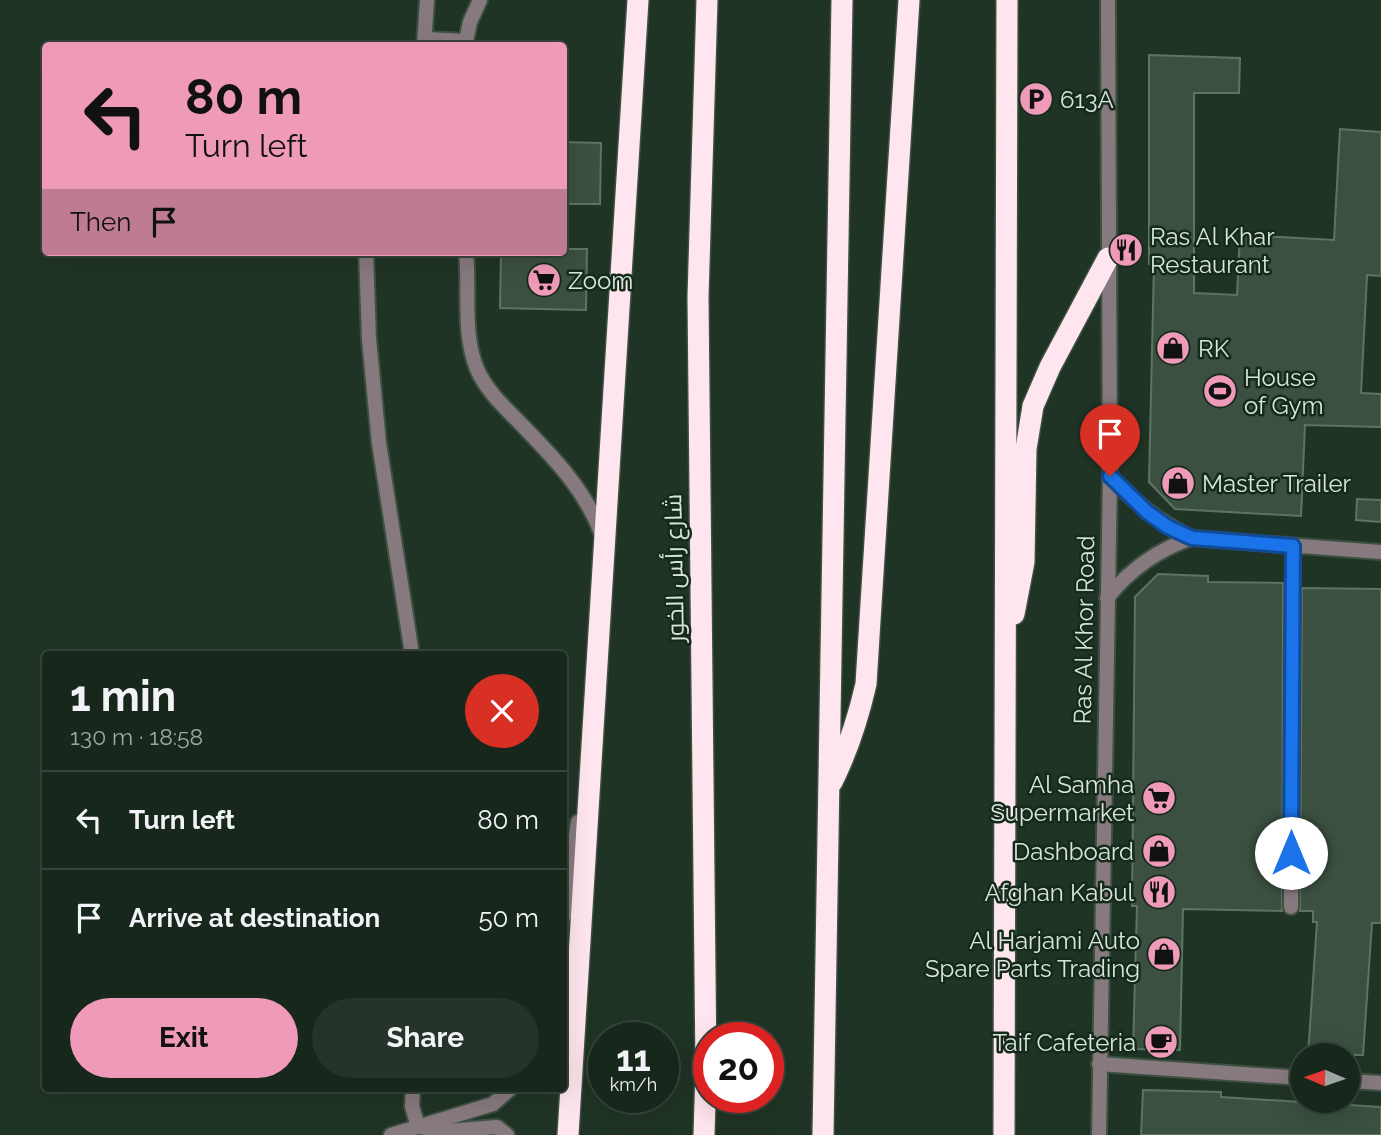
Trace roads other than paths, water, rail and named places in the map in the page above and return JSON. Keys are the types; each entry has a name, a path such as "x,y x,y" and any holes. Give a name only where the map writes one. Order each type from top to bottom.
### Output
{"highway":[{"path":"568,1135 638,0"},
{"name":"شارع رأس الخور","path":"704,1135 706,1070 698,296 707,0"},
{"path":"823,1135 842,0"},
{"path":"829,787 850,743 866,684 909,0"},
{"path":"1004,1135 1007,0"},
{"path":"1006,639 1024,562 1026,449 1033,406 1050,367 1108,258"}],"street":[{"path":"425,42 427,0"},
{"path":"465,42 470,22 480,0"},
{"name":"Ras Al Khor Road","path":"1099,1135 1110,476 1108,258 1111,4"},
{"path":"366,256 369,340 379,443 412,651"},
{"path":"466,256 469,339 477,370 495,397 574,483 597,522 605,543"},
{"path":"1110,476 1147,512 1168,527 1192,538 1381,552"},
{"path":"1107,598 1118,584 1144,561 1192,538"},
{"path":"1291,907 1293,546"},
{"path":"567,897 591,744"},
{"path":"1099,1064 1290,1077"},
{"path":"1360,1082 1381,1083"},
{"path":"413,1092 412,1106 418,1127"},
{"path":"391,1135 492,1104 506,1092"},
{"path":"418,1127 447,1130 497,1127 507,1135"}],"place":[{"name":"613A","path":"1036,99"},
{"name":"Ras Al Khar Restaurant","path":"1126,250"},
{"name":"Zoom","path":"544,280"},
{"name":"RK","path":"1173,348"},
{"name":"House of Gym","path":"1220,391"},
{"name":"Master Trailer","path":"1178,483"},
{"name":"Al Samha Supermarket","path":"1159,798"},
{"name":"Dashboard","path":"1159,851"},
{"name":"Afghan Kabul","path":"1159,892"},
{"name":"Al Harjami Auto Spare Parts Trading","path":"1164,954"},
{"name":"Taif Cafeteria","path":"1161,1042"}]}
